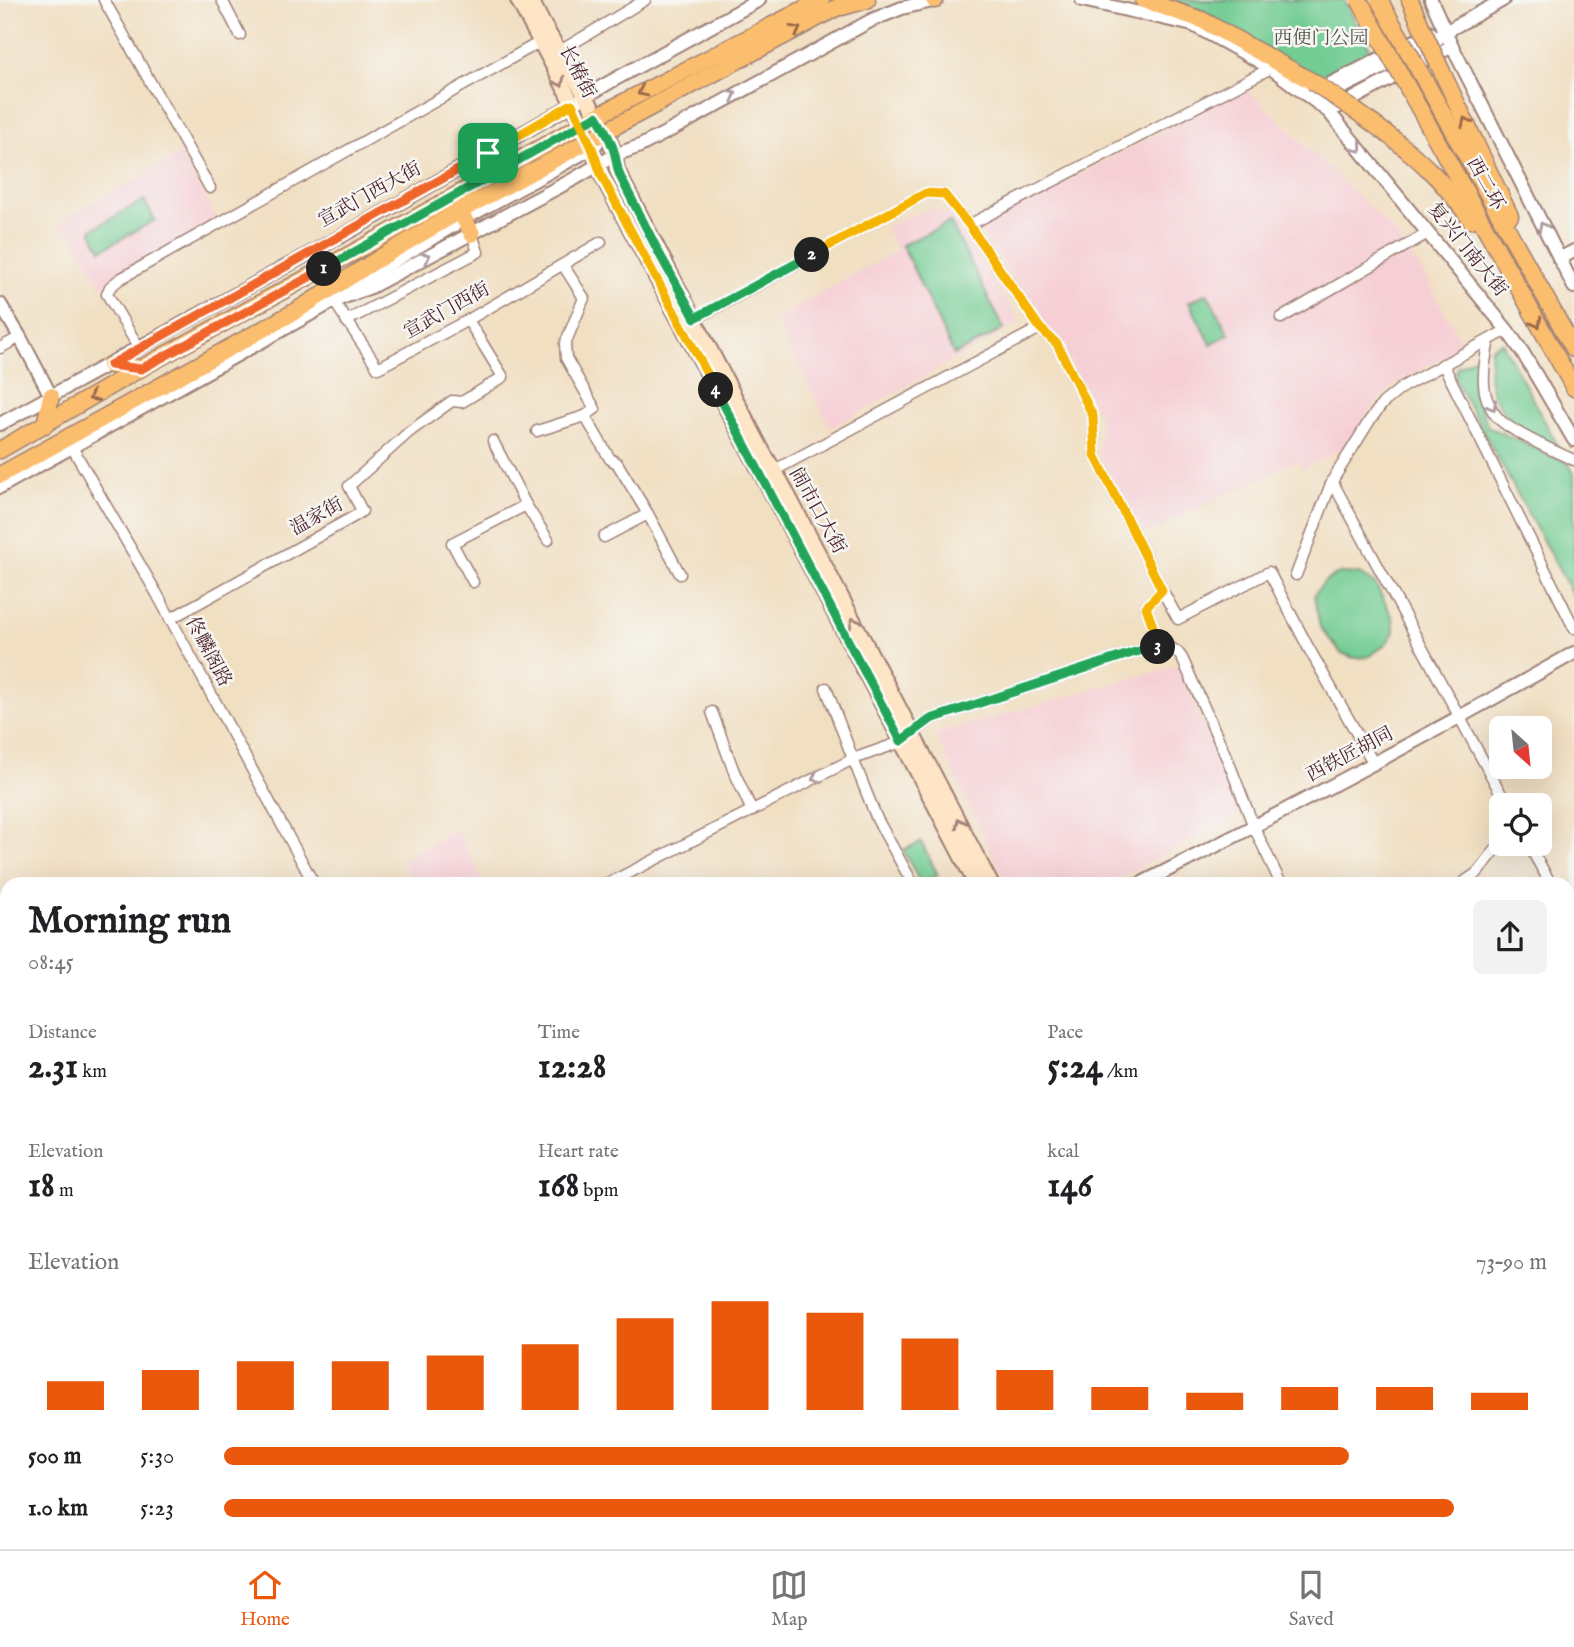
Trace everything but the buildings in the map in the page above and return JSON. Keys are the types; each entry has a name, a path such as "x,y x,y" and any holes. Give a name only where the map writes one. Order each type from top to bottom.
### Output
{"main road":[{"name":"长椿街","path":"518,0 591,144"},
{"name":"长椿街","path":"531,0 606,131"},
{"path":"0,450 597,116 819,4 851,0"},
{"path":"0,475 70,443 296,311 378,259 591,144 606,131 819,4 867,0"},
{"path":"1143,0 1202,20 1312,91 1353,109 1429,170 1452,195 1504,263"},
{"name":"西二环","path":"1359,0 1574,388"},
{"name":"西二环","path":"1379,0 1574,349"},
{"path":"1410,0 1515,229 1531,274"},
{"name":"闹市口大街","path":"606,131 615,155 617,170 659,253 987,877"},
{"name":"闹市口大街","path":"591,144 602,177 769,488 972,877"},
{"path":"462,215 471,234"},
{"path":"296,311 334,301"},
{"path":"110,365 141,369"},
{"path":"45,425 51,396"}],"street":[{"path":"104,0 210,188"},
{"path":"222,0 240,36"},
{"path":"560,51 645,0"},
{"name":"宣武门西大街","path":"0,424 355,229 586,95 759,0"},
{"path":"0,487 70,443 334,301 371,286 615,155 673,129 872,20 902,8 935,0"},
{"path":"1082,0 1193,25 1323,97 1434,42 1445,32 1503,0"},
{"path":"1431,0 1574,288"},
{"path":"139,348 107,294 110,287 120,279 540,42"},
{"path":"1329,112 1452,46"},
{"path":"969,225 1271,68"},
{"name":"复兴门南大街","path":"1312,91 1507,330 1574,440"},
{"path":"695,318 926,193 944,194 969,225 1040,328 1057,344 1093,416 1095,455 1178,619 1269,572 1374,764"},
{"path":"334,301 354,285 462,215"},
{"path":"1281,318 1428,233"},
{"path":"346,321 478,251 471,234"},
{"name":"宣武门西街","path":"334,301 378,368 468,320 601,242"},
{"path":"1559,259 1574,251"},
{"path":"537,431 595,410 566,358 565,344 584,298 563,265"},
{"path":"0,304 51,396"},
{"name":"温家街","path":"170,619 362,511 349,486 409,432 452,401 462,402 503,377 468,320"},
{"path":"773,471 1040,328"},
{"path":"1296,575 1332,481 1383,403 1404,386 1507,330"},
{"path":"0,348 20,337"},
{"path":"1489,340 1484,386 1495,413 1506,424 1574,460"},
{"path":"1443,364 1574,628"},
{"path":"584,416 648,514 680,574"},
{"path":"493,441 526,505 548,540"},
{"name":"佟麟阁路","path":"70,443 170,619 310,877"},
{"path":"1332,481 1501,793"},
{"path":"473,582 452,543 526,505"},
{"path":"604,537 648,514"},
{"path":"1160,646 1146,607 1162,590"},
{"path":"621,877 853,760 901,741 931,719 1160,646 1175,650 1184,662 1278,877"},
{"name":"西铁匠胡同","path":"1154,877 1374,764 1574,653"},
{"path":"826,688 877,819 909,877"},
{"path":"712,712 752,811"},
{"path":"1471,877 1491,856"},
{"path":"1535,856 1547,877"}],"shaded area":[{"path":"1245,87 1395,234 1418,265 1464,346 1404,379 1383,395 1346,447 1303,469 1298,460 1145,534 1119,496 1099,454 1100,416 1059,342 1037,315 979,228"},
{"path":"180,154 219,222 102,287 71,232 65,235 58,223"},
{"path":"931,208 952,217 963,231 1020,323 831,428 774,319 898,251 885,227"},
{"path":"1179,665 1243,813 1121,877 1004,877 935,734"},
{"path":"457,828 481,877 410,877 402,860"}],"green space":[{"name":"西便门公园","path":"1165,0 1344,0 1374,56 1319,83 1204,12"},
{"path":"144,200 155,220 101,250 91,230"},
{"path":"950,222 1004,329 954,355 902,245"},
{"path":"1207,293 1229,334 1211,344 1189,302"},
{"path":"1502,342 1560,450 1509,421 1493,395 1489,377 1491,348"},
{"path":"1481,354 1475,393 1488,427 1568,463 1574,473 1574,597 1455,380 1457,367"},
{"path":"1341,573 1359,574 1375,584 1393,618 1394,632 1385,645 1368,657 1354,658 1341,653 1320,627 1314,595 1325,581"},
{"path":"921,842 938,875 917,877 903,850"}],"route":[{"path":"488,153 110,365 141,369 367,245 562,135 582,124 597,116 615,155 617,170 695,318 926,193 944,194 969,225 1040,328 1057,344 1093,416 1095,455 1162,590 1146,607 1160,646 931,719 901,741 602,177 592,148 582,124 572,104 488,153"}]}
